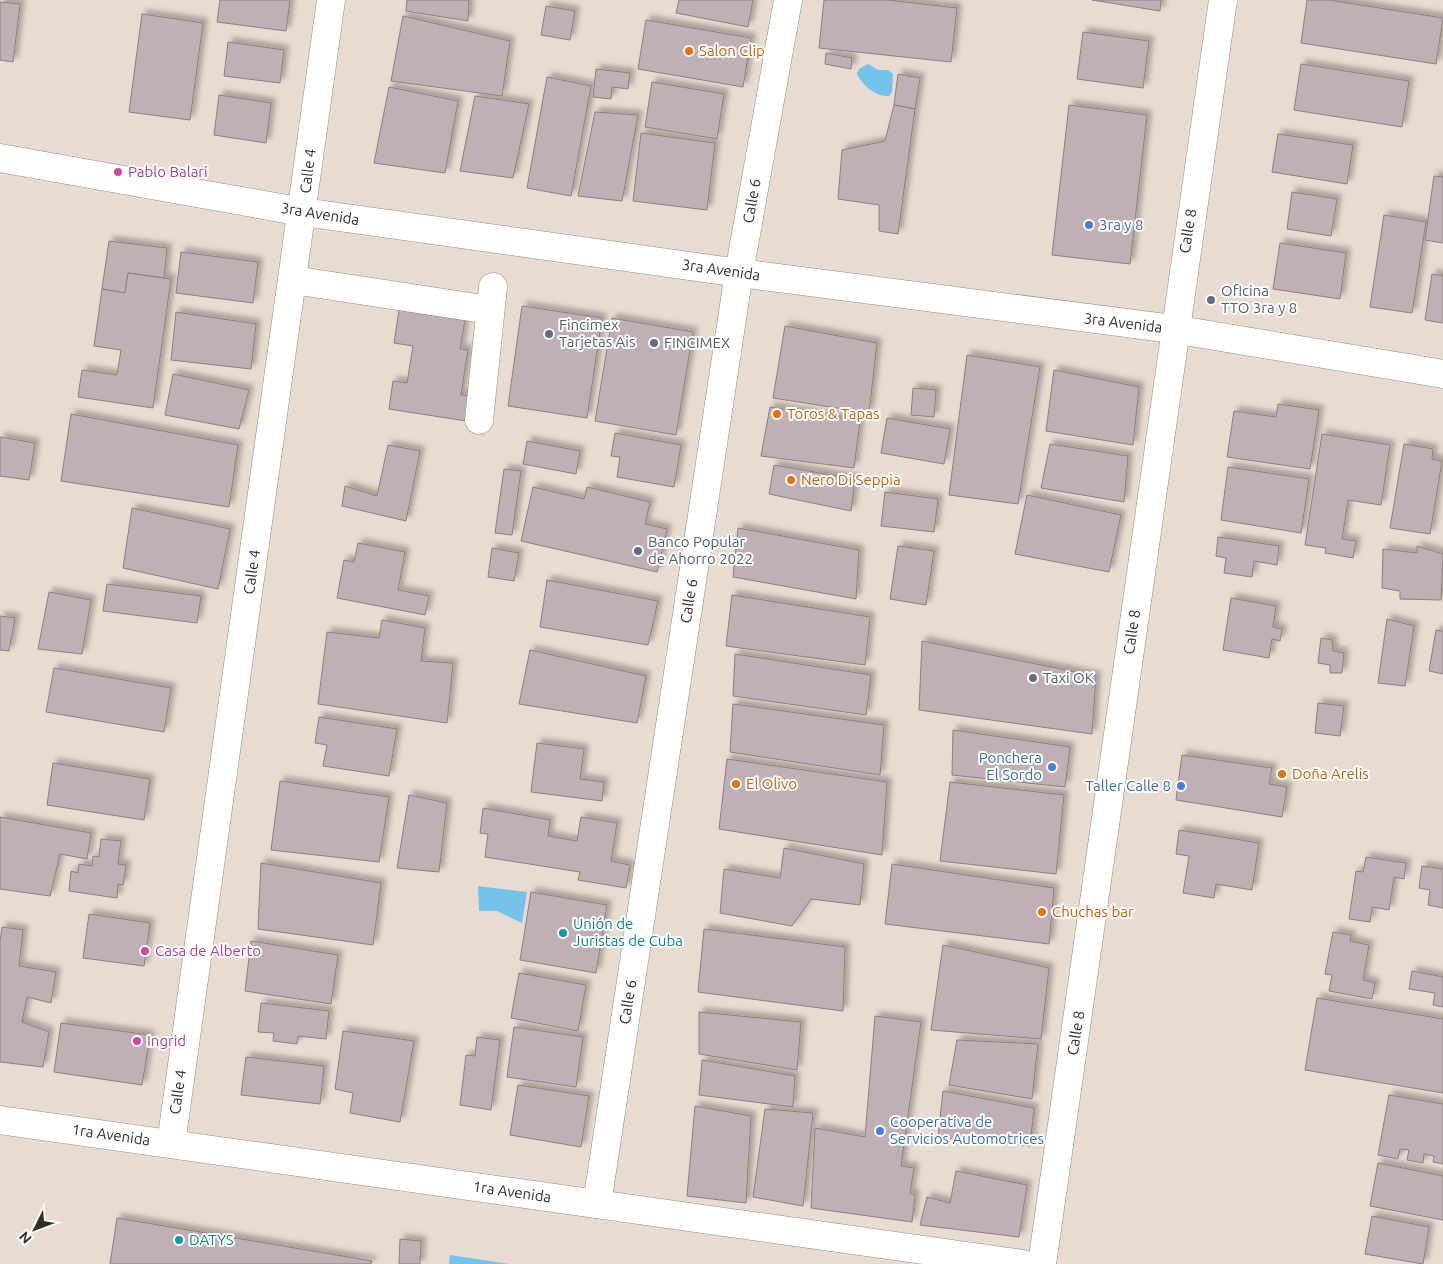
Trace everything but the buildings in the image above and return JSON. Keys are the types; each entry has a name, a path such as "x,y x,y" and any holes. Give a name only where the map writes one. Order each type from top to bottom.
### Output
{"street":[{"name":"Calle 4","path":"171,1144 303,212 331,0"},
{"name":"Calle 6","path":"597,1204 739,273 788,0"},
{"name":"Calle 8","path":"1042,1264 1083,985 1173,329 1223,0"},
{"name":"3ra Avenida","path":"0,158 303,212 739,273 1173,329 1443,374"},
{"path":"293,280 491,298 479,420"},
{"name":"1ra Avenida","path":"0,1120 1006,1263"}],"water":[{"path":"868,64 878,70 888,70 893,74 892,92 889,96 875,93 866,86 857,74 859,69"},
{"path":"478,886 527,892 522,923 497,911 479,911"},
{"path":"450,1255 509,1264 449,1264"}],"place":[{"name":"Salon Clip","path":"689,51"},
{"name":"Pablo Balari","path":"118,172"},
{"name":"3ra y 8","path":"1089,225"},
{"name":"Oficina TTO 3ra y 8","path":"1211,300"},
{"name":"Fincimex Tarjetas Ais","path":"549,334"},
{"name":"FINCIMEX","path":"654,343"},
{"name":"Toros & Tapas","path":"777,414"},
{"name":"Nero Di Seppia","path":"791,480"},
{"name":"Banco Popular de Ahorro 2022","path":"638,551"},
{"name":"Taxi OK","path":"1033,678"},
{"name":"Ponchera El Sordo","path":"1052,767"},
{"name":"Doña Arelis","path":"1282,774"},
{"name":"El Olivo","path":"736,784"},
{"name":"Taller Calle 8","path":"1181,786"},
{"name":"Chuchas bar","path":"1042,912"},
{"name":"Unión de Juristas de Cuba","path":"563,933"},
{"name":"Casa de Alberto","path":"145,951"},
{"name":"Ingrid","path":"137,1041"},
{"name":"Cooperativa de Servicios Automotrices","path":"880,1131"},
{"name":"DATYS","path":"179,1240"}]}
